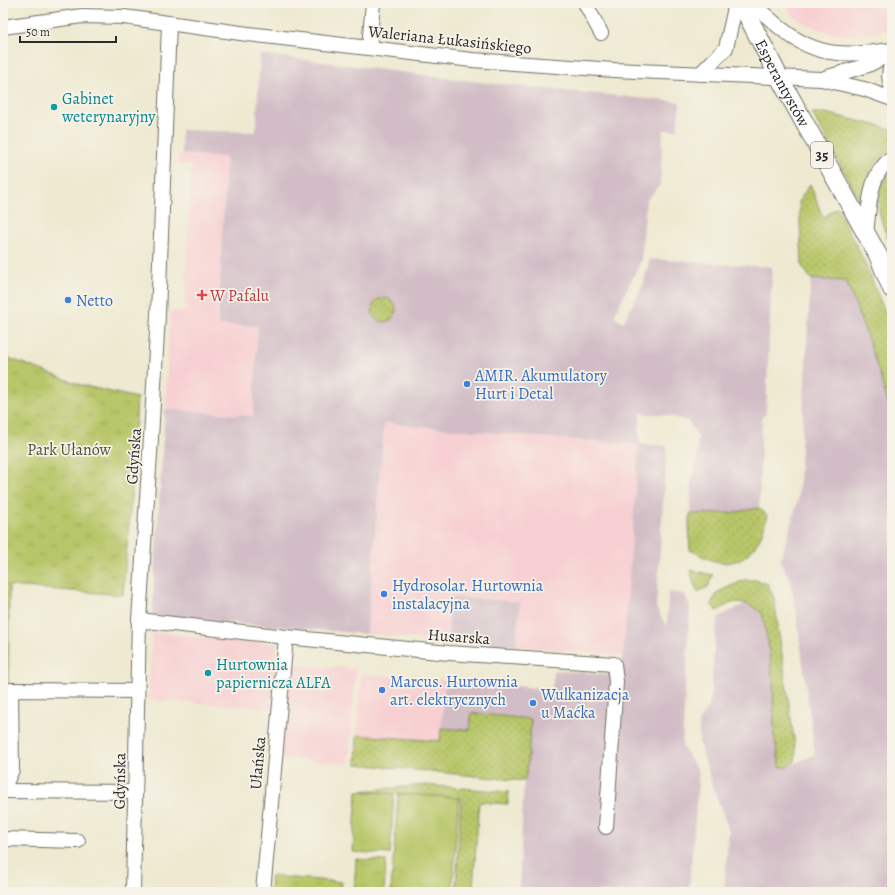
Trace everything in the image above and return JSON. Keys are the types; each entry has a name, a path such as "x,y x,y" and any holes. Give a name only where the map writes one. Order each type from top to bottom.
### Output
{"main road":[{"name":"Esperantystów","path":"741,3 779,77 866,232 878,255 892,289"}],"street":[{"path":"369,47 373,3"},
{"path":"585,3 601,33"},
{"path":"700,74 726,48 736,3"},
{"path":"749,3 758,8 800,42 820,51 842,54 892,52"},
{"name":"Waleriana Łukasińskiego","path":"3,27 82,16 124,17 241,33 472,60 700,74 821,79 864,89 892,99"},
{"name":"Gdyńska","path":"133,892 139,620 158,315 169,23"},
{"path":"821,79 868,65 892,52"},
{"path":"892,62 888,71 892,90"},
{"path":"866,232 871,188 877,174 886,162 892,158"},
{"name":"Husarska","path":"139,620 286,637 449,653 614,664 616,682 606,827"},
{"name":"Ułańska","path":"263,892 286,637"},
{"path":"136,792 3,791 12,770 11,690 137,691"},
{"path":"3,839 78,841"}],"shaded area":[{"path":"785,3 892,3 892,28 853,36 831,33 808,25 794,17"},
{"path":"260,54 478,82 680,102 677,130 663,130 660,185 646,201 641,260 614,316 623,323 643,285 650,259 772,267 766,414 762,417 759,508 730,513 690,514 691,484 697,459 698,437 688,421 666,415 640,413 639,444 384,423 367,634 152,616 165,409 253,416 258,326 218,325 226,157 182,154 181,130 256,132"},
{"path":"178,154 226,157 218,324 258,326 253,416 165,409 170,311 185,311 191,165 178,164"},
{"path":"811,279 846,281 866,332 888,401 892,422 892,892 724,892 729,831 699,743 699,721 710,703 716,626 719,617 746,603 762,612 768,642 773,684 774,735 780,767 787,767 815,754 795,603 789,578 780,562 798,499"},
{"path":"384,423 639,444 623,656 516,646 520,602 451,597 447,642 367,634"},
{"path":"639,444 667,446 656,607 667,628 668,592 685,594 690,607 682,746 699,772 689,888 686,892 519,892 524,781 527,770 471,714 470,730 441,728 445,680 552,689 554,670 612,675 623,656"},
{"path":"451,597 520,602 516,646 447,642"},
{"path":"152,632 276,644 271,708 148,700"},
{"path":"287,664 356,669 349,764 277,758"},
{"path":"361,674 445,680 440,741 357,735"}],"green space":[{"path":"812,113 825,113 892,129 892,150 877,161 867,181 862,205"},
{"path":"892,169 892,250 881,219 879,199 880,189"},
{"path":"810,184 823,218 837,207 865,263 885,312 892,334 892,422 878,368 846,281 811,279 802,266 799,201"},
{"path":"384,298 393,301 396,310 393,319 384,322 375,319 372,310 375,301"},
{"name":"Park Ułanów","path":"3,356 81,385 137,398 133,474 123,595 9,586 8,763 3,774"},
{"path":"759,508 767,515 763,531 758,542 750,552 739,560 726,563 719,562 708,559 690,550 690,514 730,513"},
{"path":"690,570 713,575 708,587 697,592"},
{"path":"744,580 756,580 768,584 774,598 796,753 795,761 787,767 780,767 774,735 773,684 768,642 762,613 750,605 740,602 729,604 717,611 711,604 718,592"},
{"path":"471,713 531,719 527,770 524,781 356,764 357,735 440,741 441,728 470,730"},
{"path":"426,785 509,792 508,804 479,802 473,888 456,887 461,798 357,791"},
{"path":"357,791 394,794 390,854 353,852"},
{"path":"398,794 459,798 452,892 391,892"},
{"path":"356,859 386,861 384,892 354,892"},
{"path":"271,876 342,882 341,892 270,892"}],"waterway":[{"path":"891,3 892,8"}],"place":[{"name":"Gabinet weterynaryjny","path":"54,107"},
{"name":"W Pafalu","path":"202,295"},
{"name":"Netto","path":"68,300"},
{"name":"AMIR. Akumulatory Hurt i Detal","path":"467,384"},
{"name":"Hydrosolar. Hurtownia instalacyjna","path":"384,594"},
{"name":"Hurtownia papiernicza ALFA","path":"208,673"},
{"name":"Marcus. Hurtownia art. elektrycznych","path":"382,690"},
{"name":"Wulkanizacja u Maćka","path":"533,703"}]}
